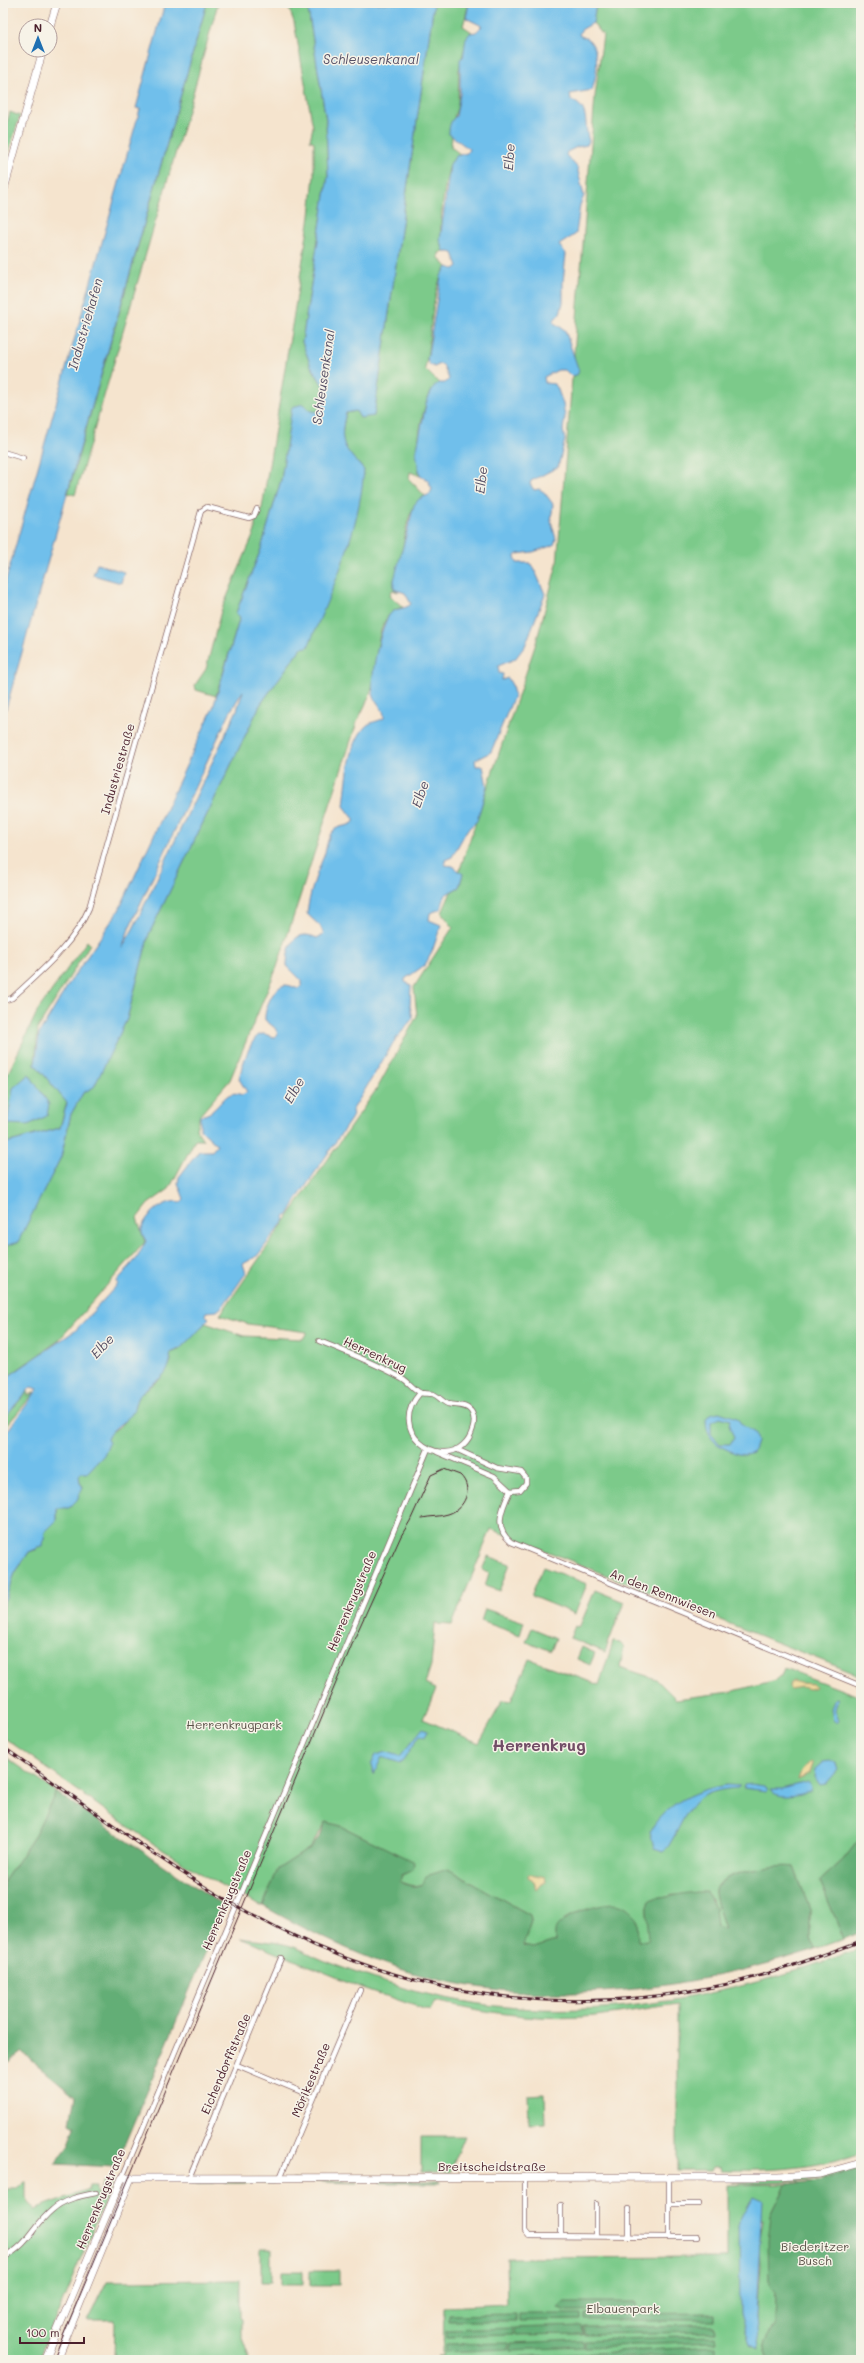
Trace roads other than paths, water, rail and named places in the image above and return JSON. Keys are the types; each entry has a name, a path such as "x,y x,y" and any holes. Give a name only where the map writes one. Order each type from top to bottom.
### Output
{"street":[{"path":"52,18 57,3"},
{"path":"3,193 41,58"},
{"path":"3,452 23,458"},
{"name":"Industriestraße","path":"3,1001 12,998 68,943 81,925 89,908 201,511 207,507 249,518 253,517 257,509"},
{"name":"Herrenkrug","path":"318,1341 400,1377 420,1393 433,1394 446,1403 470,1410 473,1419 473,1428 465,1442 456,1449"},
{"path":"420,1393 411,1406 408,1422 415,1437 428,1449 494,1476 510,1491 520,1490 525,1485 526,1480 521,1472 496,1468 456,1449 434,1451"},
{"name":"Herrenkrugstraße","path":"45,2360 428,1449"},
{"name":"An den Rennwiesen","path":"510,1491 500,1523 502,1531 511,1542 861,1686"},
{"name":"Eichendorffstraße","path":"190,2178 282,1958"},
{"name":"Mörikestraße","path":"280,2178 360,1990"},
{"path":"237,2065 314,2097"},
{"name":"Breitscheidstraße","path":"122,2178 669,2178 803,2176 834,2171 861,2163"},
{"name":"Herrenkrugstraße","path":"57,2360 131,2178"},
{"path":"525,2178 525,2233 531,2236 697,2237"},
{"path":"669,2178 669,2236"},
{"path":"3,2258 22,2246 56,2206 72,2198 96,2193"},
{"path":"596,2204 596,2236"},
{"path":"669,2204 699,2204"},
{"path":"561,2205 561,2236"},
{"path":"628,2236 629,2209"}],"water":[{"name":"Industriehafen","path":"165,3 207,3 3,719 3,590 140,109 136,108"},
{"name":"Schleusenkanal","path":"307,3 434,3 374,416 360,418 356,411 346,413 344,423 344,444 347,450 364,470 357,516 343,561 308,647 301,648 260,705 149,934 127,1019 94,1087 83,1093 71,1114 61,1157 18,1242 3,1247 3,1144 60,1128 67,1103 35,1064 39,1034 70,982 119,910 213,708 240,617 236,613 261,549 281,480 292,407 303,404 311,411 317,412 321,410 324,387 311,366 302,342 328,176 326,120","holes":["243,691 237,710 134,927 122,948 130,926 230,712"]},
{"name":"Elbe","path":"469,3 596,3 593,23 581,30 579,35 590,41 595,52 597,65 594,84 592,90 570,94 571,100 577,103 584,112 589,141 587,145 577,147 567,152 566,155 577,167 584,196 580,205 576,234 559,245 566,254 563,282 563,303 560,313 554,320 554,323 565,330 579,371 577,375 571,376 565,370 558,370 544,377 545,383 554,384 557,387 563,404 565,417 563,430 565,440 558,467 531,481 530,484 534,490 539,489 544,492 553,504 551,521 556,539 554,545 533,552 517,554 515,556 517,563 530,563 533,566 545,594 525,646 515,659 498,666 499,673 503,674 502,680 508,678 512,685 514,696 491,752 475,760 476,766 483,766 487,786 477,821 467,830 452,857 445,860 445,865 453,866 463,874 459,887 445,895 441,909 430,913 429,920 441,925 432,952 425,965 405,979 405,982 411,985 410,1006 413,1018 395,1040 352,1111 353,1115 351,1119 297,1199 288,1215 284,1217 285,1220 257,1256 243,1264 246,1273 223,1306 217,1311 206,1312 205,1315 209,1318 196,1333 181,1348 170,1353 170,1361 166,1372 141,1393 131,1415 109,1435 107,1439 109,1443 104,1455 87,1473 81,1473 79,1475 80,1483 83,1487 77,1500 69,1508 57,1508 57,1520 45,1532 43,1546 29,1552 15,1573 3,1605 3,1437 38,1389 31,1387 3,1419 3,1380 76,1330 118,1284 117,1281 137,1258 146,1241 142,1229 147,1218 157,1208 169,1202 181,1202 184,1199 178,1183 179,1177 199,1151 212,1151 217,1145 200,1129 200,1116 211,1112 229,1095 237,1093 242,1095 247,1092 239,1079 249,1048 261,1034 275,1037 278,1034 275,1028 265,1020 266,1010 270,999 277,990 285,985 298,989 302,985 302,981 287,966 287,958 291,945 294,940 303,935 309,935 317,938 324,934 320,926 307,914 311,892 330,835 337,828 354,822 354,819 344,806 349,765 359,735 365,727 384,718 383,712 374,697 373,690 376,655 382,630 390,614 395,610 411,604 405,593 394,589 394,580 414,505 419,499 430,494 432,489 428,480 420,476 416,453 426,403 434,386 439,383 445,383 449,379 443,365 439,364 435,367 430,365 427,360 441,276 447,267 454,269 458,266 453,253 444,251 440,240 450,164 456,156 467,153 469,149 449,134 449,129 452,120 456,116 460,94 460,59 463,57 466,38 470,33 476,32 482,26 466,18"},
{"path":"97,564 124,572 121,583 93,575"},
{"path":"29,1074 49,1104 47,1116 28,1125 7,1124 13,1088"},
{"path":"719,1412 737,1418 742,1425 755,1433 757,1442 753,1453 746,1455 737,1454 714,1442 707,1430 706,1425 706,1419 710,1414","holes":["720,1417 730,1420 729,1425 734,1438 730,1444 720,1444 711,1434 711,1422"]},
{"path":"838,1698 835,1710 839,1721 837,1723 833,1720 831,1709 834,1699"},
{"path":"423,1728 428,1730 425,1737 420,1735 404,1760 400,1763 382,1757 374,1774 371,1765 376,1755 387,1752 400,1756"},
{"path":"830,1761 836,1764 838,1770 826,1784 820,1785 814,1776 815,1769 823,1762"},
{"path":"807,1782 811,1787 811,1790 801,1794 783,1796 773,1793 770,1789 782,1789"},
{"path":"751,1784 764,1786 768,1789 766,1791 743,1788 744,1785"},
{"path":"727,1785 740,1786 738,1788 709,1793 700,1798 692,1805 668,1847 663,1851 654,1848 650,1831 657,1821 673,1805 694,1794"},
{"path":"753,2196 762,2200 756,2318 759,2349 750,2345 740,2313 739,2223"}],"tram line":[{"path":"53,2360 356,1635 401,1536 410,1521 431,1475 444,1469 460,1475 464,1480 467,1492 466,1498 459,1508 445,1515 422,1518"}],"railway":[{"path":"3,1747 175,1868 235,1905 292,1935 349,1959 407,1978 466,1991 527,1999 588,2001 650,1997 713,1987 770,1973 861,1941"}],"district":[{"name":"Herrenkrug","path":"539,1745"}],"park label":[{"name":"Herrenkrugpark","path":"234,1725"},
{"name":"Biederitzer Busch","path":"815,2254"},
{"name":"Elbauenpark","path":"623,2309"}]}
